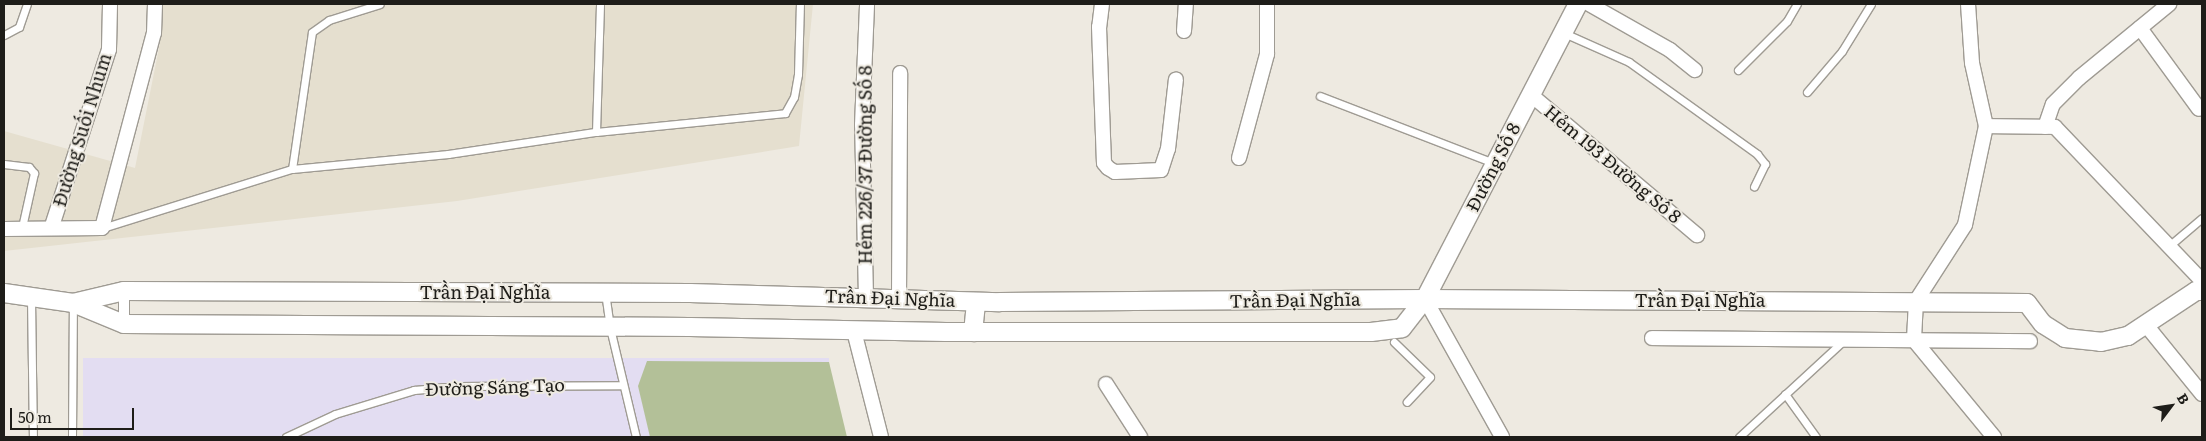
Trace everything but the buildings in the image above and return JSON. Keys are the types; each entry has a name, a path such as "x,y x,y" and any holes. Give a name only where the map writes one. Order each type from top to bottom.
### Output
{"street":[{"name":"Đường Suối Nhum","path":"52,226 109,49 110,4"},
{"path":"4,229 52,226 102,228 154,33 155,4"},
{"name":"Hẻm 226/37 Đường Số 8","path":"866,297 862,125 867,4"},
{"path":"1102,4 1099,27 1104,163 1108,168 1116,172 1161,170 1168,149 1176,79"},
{"path":"1184,31 1186,4"},
{"path":"1239,158 1267,54 1267,4"},
{"name":"Đường Số 8","path":"1398,335 1425,299 1578,4"},
{"path":"1589,4 1670,50 1695,70"},
{"path":"1968,4 1972,63 1986,126 1965,225 1916,301 1914,340 1994,437"},
{"path":"2045,127 2053,104 2169,4"},
{"path":"2140,28 2198,108"},
{"path":"899,298 900,73"},
{"name":"Hẻm 193 Đường Số 8","path":"1530,94 1697,235"},
{"path":"1986,126 2055,127 2202,281"},
{"name":"Trần Đại Nghĩa","path":"73,303 124,291 605,292 866,297 976,302 1425,299 2027,302 2037,332 2101,342 2128,336 2196,290 2202,291"},
{"path":"124,291 124,324"},
{"path":"4,293 73,303"},
{"path":"1425,299 1502,437"},
{"path":"974,332 976,302"},
{"name":"Trần Đại Nghĩa","path":"73,303 124,324 974,332 1371,332 1398,335"},
{"path":"2146,325 2202,394"},
{"path":"854,331 881,437"},
{"path":"1652,338 1914,340 2037,332"},
{"path":"1106,384 1140,437"}],"lane":[{"path":"4,35 19,27 27,4"},
{"path":"292,169 312,32 329,20 380,4"},
{"path":"596,132 600,4"},
{"path":"102,228 292,169 448,154 596,132 785,113 794,97 798,74 800,4"},
{"path":"1738,70 1787,21 1797,4"},
{"path":"1807,92 1842,51 1871,4"},
{"path":"1564,33 1629,62 1757,154 1765,164 1754,187"},
{"path":"1320,96 1496,164"},
{"path":"4,164 29,167 34,173 22,227"},
{"path":"2169,246 2202,218"},
{"path":"605,292 610,328 636,437"},
{"path":"31,297 32,437"},
{"path":"72,437 73,303"},
{"path":"1398,335 1430,377 1407,402"},
{"path":"1739,437 1845,339"},
{"name":"Đường Sáng Tạo","path":"286,437 335,414 414,390 458,386 623,384"},
{"path":"1785,394 1816,437"}],"shaded area":[{"path":"162,4 813,4 799,146 457,201 4,251 4,131 135,168 160,43"},
{"path":"83,358 829,358 829,437 83,437"}],"green space":[{"path":"647,361 829,362 847,437 650,437 638,386"}]}
